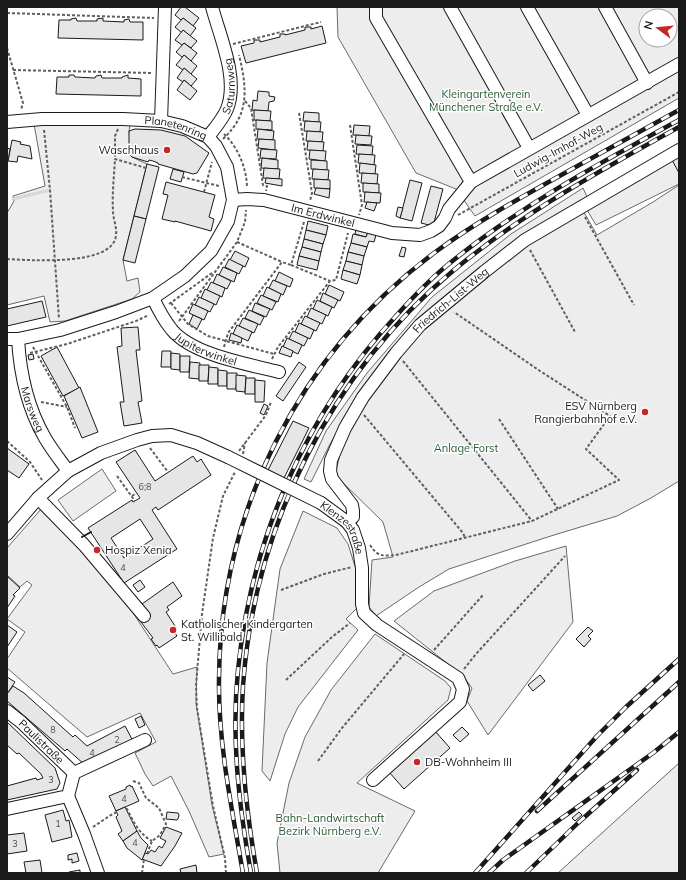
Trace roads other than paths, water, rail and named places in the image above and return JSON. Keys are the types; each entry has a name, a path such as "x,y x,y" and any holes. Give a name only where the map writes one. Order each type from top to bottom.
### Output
{"street":[{"name":"Saturnweg","path":"208,137 227,110 231,92 228,63 212,7"},
{"path":"376,7 376,18 471,182 679,64"},
{"path":"450,7 529,148"},
{"path":"527,7 588,115"},
{"path":"605,7 647,83"},
{"path":"162,121 165,12"},
{"name":"Planetenring","path":"12,121 42,119 123,119 162,121 182,126 208,137 216,146 227,167 232,200 228,221 212,251 185,276 153,298 60,330 17,338"},
{"name":"Friedrich-List-Weg","path":"350,526 354,511 352,505 332,479 330,471 331,460 356,407 374,381 420,325 525,240 679,150"},
{"name":"Im Erdwinkel","path":"232,200 264,200 392,233 420,235 439,226 449,209 471,182"},
{"name":"Jupiterwinkel","path":"153,298 172,330 186,342 208,353 274,371"},
{"name":"Marsweg","path":"17,338 20,367 28,399 45,439 68,471"},
{"name":"Klenzestraße","path":"7,534 38,498 68,471 101,453 152,436 171,435 197,443 321,503 350,526 359,548 362,578 362,604 364,613 377,625 458,678 463,689 460,702 373,780"},
{"path":"38,498 84,545 144,616"},
{"name":"Paulistraße","path":"7,711 21,722 74,773"},
{"path":"98,873 68,796 74,773 145,740"},
{"path":"7,809 68,796"}],"waterway":[{"path":"13,199 50,190"}],"railway":[{"path":"243,873 226,776 219,703 223,617 234,556 252,497 276,441 307,388 344,339 386,293 434,253 506,206 679,110"},
{"path":"251,873 237,772 235,721 238,670 245,621 256,573 270,526 288,480 310,436 335,394 364,354 409,302 443,269 477,242 532,204 590,169 679,120"},
{"path":"257,873 244,780 242,733 243,686 250,627 263,568 282,511 306,457 336,405 371,356 410,311 454,270 480,249 563,193 679,127"},
{"path":"475,873 597,736 626,707 679,659"},
{"path":"537,811 679,682"},
{"path":"489,873 503,860 653,753 679,732"},
{"path":"526,873 578,823 637,770"}],"place":[{"name":"Waschhaus","path":"167,150"},
{"name":"ESV Nürnberg Rangierbahnhof e.V.","path":"645,412"},
{"name":"Hospiz Xenia","path":"97,550"},
{"name":"Katholischer Kindergarten St. Willibald","path":"173,630"},
{"name":"DB-Wohnheim III","path":"417,762"}],"park label":[{"name":"Kleingartenverein Münchener Straße e.V.","path":"486,100"},
{"name":"Anlage Forst","path":"466,448"},
{"name":"Bahn-Landwirtschaft Bezirk Nürnberg e.V.","path":"330,824"}]}
